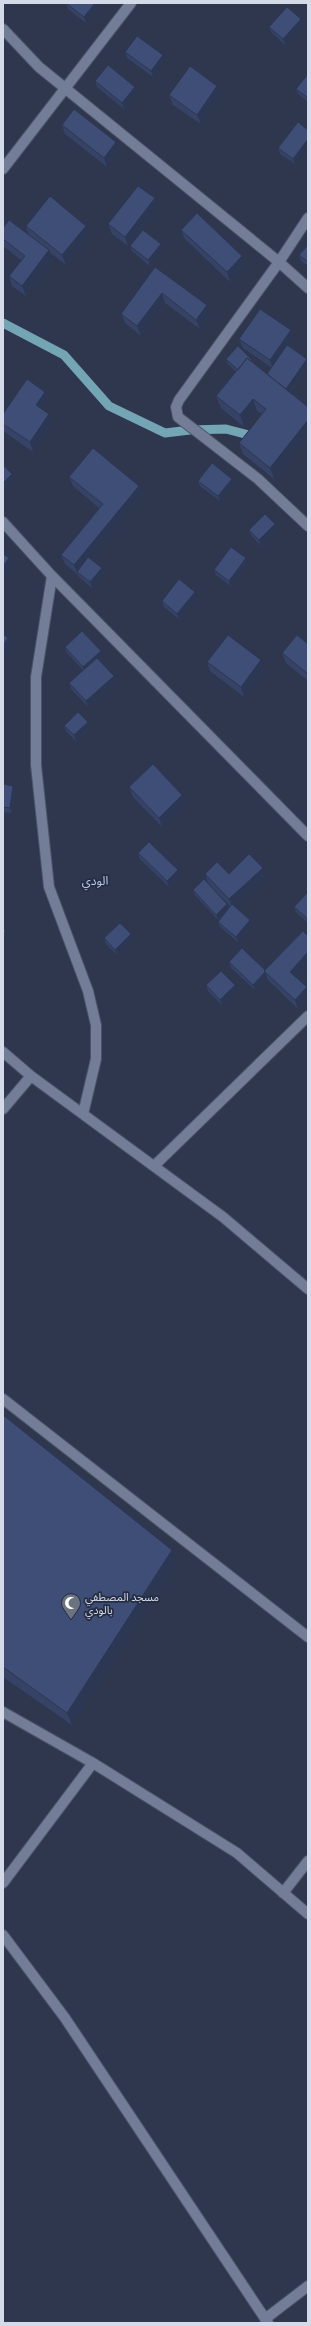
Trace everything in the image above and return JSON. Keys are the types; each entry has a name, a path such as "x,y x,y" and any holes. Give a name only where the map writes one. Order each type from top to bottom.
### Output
{"street":[{"path":"3,169 131,3"},
{"path":"3,30 39,67 279,262 308,288"},
{"path":"308,218 279,262 179,400 176,407 178,417 258,479 308,526"},
{"path":"3,522 52,576 308,836"},
{"path":"52,576 36,677 36,765 50,887 88,991 96,1025 96,1059 83,1114"},
{"path":"154,1166 308,1016"},
{"path":"3,1052 31,1076 224,1217 308,1289"},
{"path":"3,1109 31,1076"},
{"path":"3,1399 308,1637"},
{"path":"3,1712 93,1763 237,1853 308,1914"},
{"path":"3,1883 93,1763"},
{"path":"283,1893 308,1861"},
{"path":"3,1934 65,2018 267,2321 308,2286"}],"building":[{"path":"66,3 95,3 84,17"},
{"path":"287,7 301,19 283,39 269,27"},
{"path":"137,36 163,55 151,71 125,52"},
{"path":"108,65 135,87 122,103 95,81"},
{"path":"190,66 217,86 197,115 169,95"},
{"path":"308,74 308,98 296,89"},
{"path":"74,109 116,142 104,158 62,125"},
{"path":"298,122 308,130 308,139 293,159 278,148"},
{"path":"138,186 155,198 125,237 108,224"},
{"path":"50,196 86,226 62,255 26,226"},
{"path":"197,213 242,256 227,272 181,230"},
{"path":"9,220 49,250 22,286 9,276 25,256 3,239 3,228"},
{"path":"143,230 161,244 148,260 130,246"},
{"path":"308,245 308,262 299,255"},
{"path":"155,267 207,305 196,320 162,293 137,326 121,314"},
{"path":"260,309 291,330 270,360 239,339"},
{"path":"287,345 307,359 286,389 267,374"},
{"path":"238,346 252,360 251,361 247,358 238,370 226,359"},
{"path":"247,358 308,407 308,420 270,468 239,443 266,409 253,399 240,415 216,396"},
{"path":"27,379 45,392 36,405 49,414 30,442 3,424 3,414"},
{"path":"93,448 139,486 74,565 61,555 103,504 69,477"},
{"path":"212,463 232,479 218,496 198,481"},
{"path":"3,465 12,474 3,483"},
{"path":"265,514 275,524 259,540 249,530"},
{"path":"231,547 246,558 229,581 214,570"},
{"path":"3,554 9,558 3,566"},
{"path":"88,557 102,568 90,582 77,572"},
{"path":"179,579 195,592 177,614 162,601"},
{"path":"82,631 101,651 83,667 65,647"},
{"path":"3,634 8,638 3,645"},
{"path":"228,635 261,660 241,687 207,662"},
{"path":"297,635 308,644 308,674 282,653"},
{"path":"97,658 114,676 86,701 69,683"},
{"path":"78,712 88,722 74,735 64,726"},
{"path":"153,764 182,795 159,818 129,787"},
{"path":"3,784 13,786 10,808 3,807"},
{"path":"149,842 178,870 167,881 138,853"},
{"path":"249,854 263,868 229,899 205,874 217,862 229,874"},
{"path":"204,879 227,904 216,915 193,890"},
{"path":"308,892 308,919 294,907"},
{"path":"232,904 250,920 236,937 218,922"},
{"path":"120,923 131,934 115,950 104,938"},
{"path":"303,931 308,936 308,952 290,972 307,987 295,1000 264,971"},
{"path":"242,948 265,970 265,972 253,985 229,962"},
{"path":"221,971 235,985 220,1000 206,985"},
{"name":"مسجد المصطفي بالودي","path":"3,1415 172,1550 67,1713 3,1667"}],"waterway":[{"path":"3,323 64,355 109,406 165,433 190,430 226,429 256,437"}],"place":[{"name":"مسجد المصطفي بالودي","path":"71,1620"}],"district":[{"name":"الودي","path":"95,881"}]}
